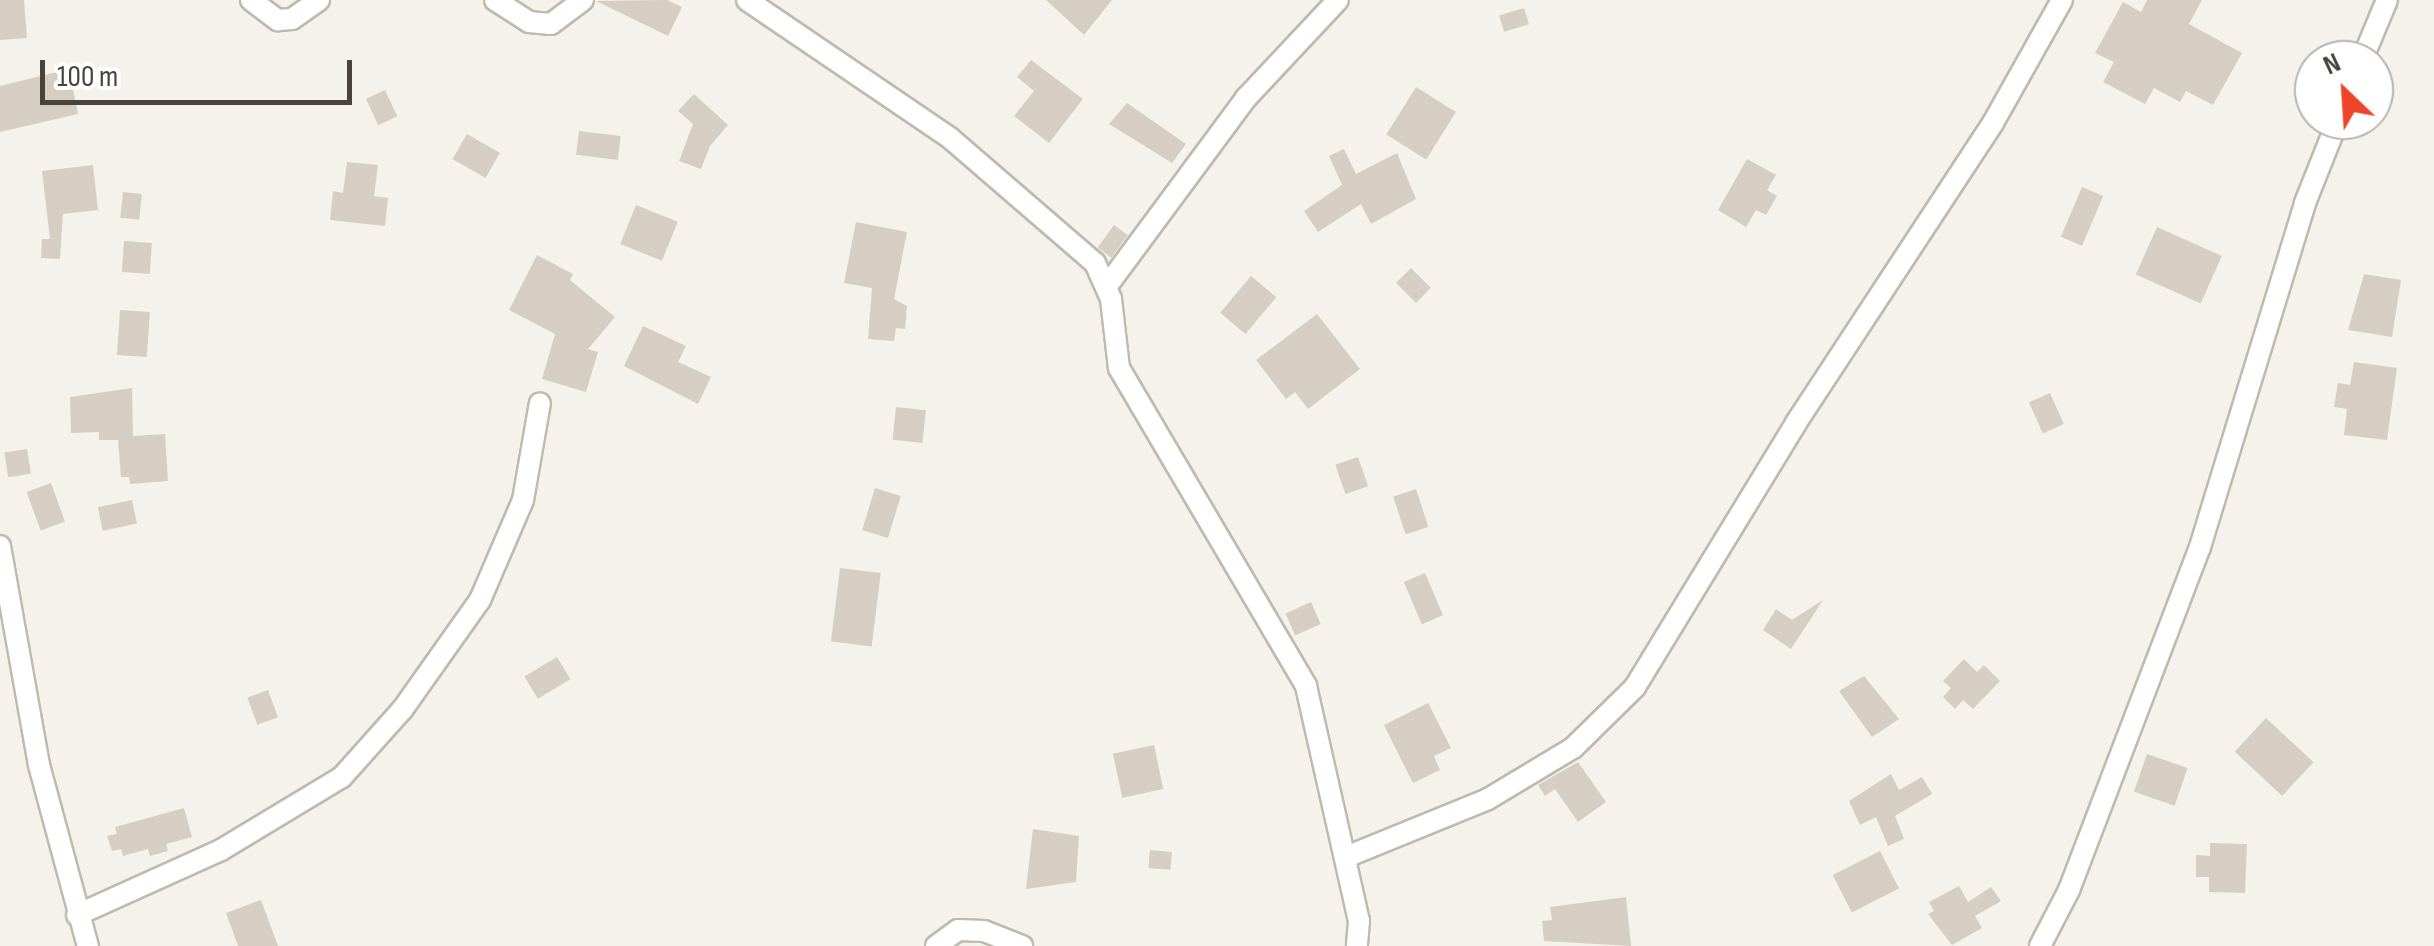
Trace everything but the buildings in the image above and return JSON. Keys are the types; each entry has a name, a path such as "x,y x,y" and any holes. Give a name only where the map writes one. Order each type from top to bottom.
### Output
{"street":[{"path":"251,0 278,20 292,20 320,0"},
{"path":"495,0 528,22 552,24 584,0"},
{"path":"747,0 950,138 1095,263 1107,286 1119,368 1306,686 1359,921 1357,946"},
{"path":"1107,286 1246,98 1338,0"},
{"path":"1346,857 1488,799 1573,748 1635,687 1796,423 1994,123 2062,0"},
{"path":"2370,40 2386,0"},
{"path":"2040,946 2068,890 2200,546 2304,204 2330,140"},
{"path":"77,915 222,850 342,777 402,710 480,600 523,500 540,403"},
{"path":"0,546 39,764 88,946"},
{"path":"936,946 958,930 984,931 1022,946"}]}
